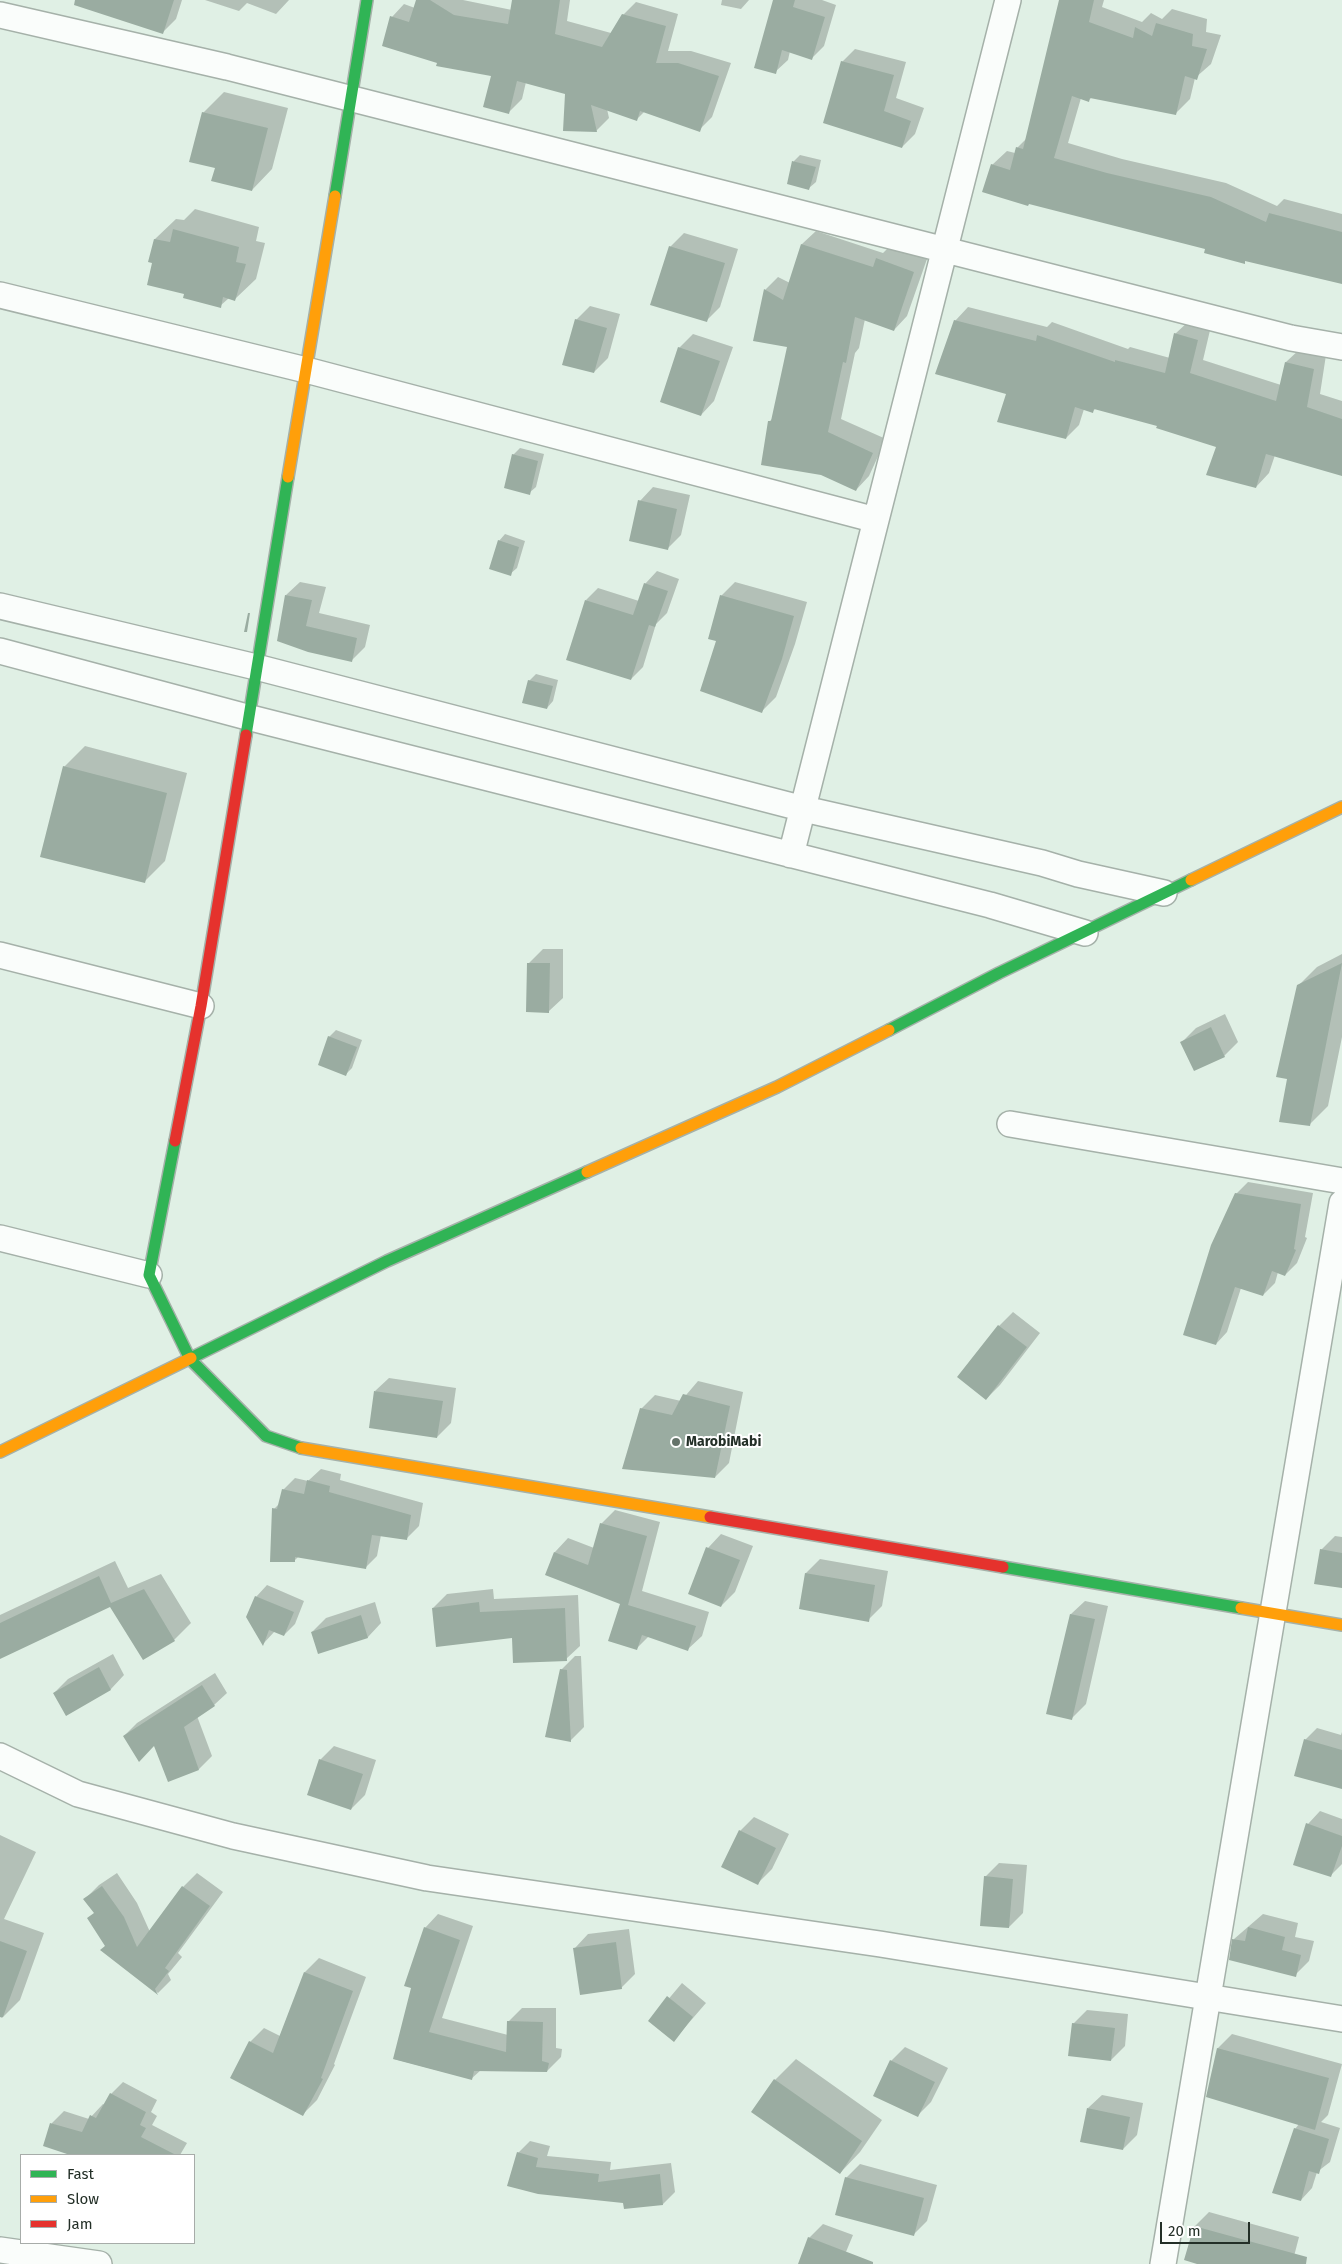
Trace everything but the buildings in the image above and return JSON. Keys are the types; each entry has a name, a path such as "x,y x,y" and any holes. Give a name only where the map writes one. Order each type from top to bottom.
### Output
{"main road":[{"path":"367,0 247,717 201,1006 149,1274 190,1359 266,1436 298,1447 1342,1625"},
{"path":"0,1452 387,1260 777,1087 999,973 1085,933 1342,806"}],"street":[{"path":"791,855 1008,0"},
{"path":"0,15 227,67 1282,335 1342,347"},
{"path":"0,294 306,370 876,520"},
{"path":"0,606 256,667 804,809 1164,893"},
{"path":"0,651 247,717 990,905 1085,933"},
{"path":"0,955 201,1006"},
{"path":"1010,1124 1342,1182"},
{"path":"1163,2264 1210,1997 1342,1203"},
{"path":"0,1238 149,1274"},
{"path":"0,1756 78,1794 233,1836 428,1878 880,1944 1342,2019"},
{"path":"0,2250 99,2264"}],"traffic: fast":[{"path":"335,196 367,0"},
{"path":"246,735 288,477"},
{"path":"889,1030 999,973 1191,880"},
{"path":"175,1141 149,1275 190,1359 266,1436 301,1448"},
{"path":"191,1358 387,1261 587,1172"},
{"path":"1003,1567 1241,1608"}],"traffic: slow":[{"path":"288,477 335,196"},
{"path":"1191,880 1342,807"},
{"path":"587,1172 777,1087 889,1030"},
{"path":"0,1452 191,1358"},
{"path":"301,1448 710,1517"},
{"path":"1241,1608 1342,1625"}],"traffic: jam":[{"path":"175,1141 201,1006 246,735"},
{"path":"710,1517 1003,1567"}],"place":[{"name":"MarobiMabi","path":"676,1442"}]}
